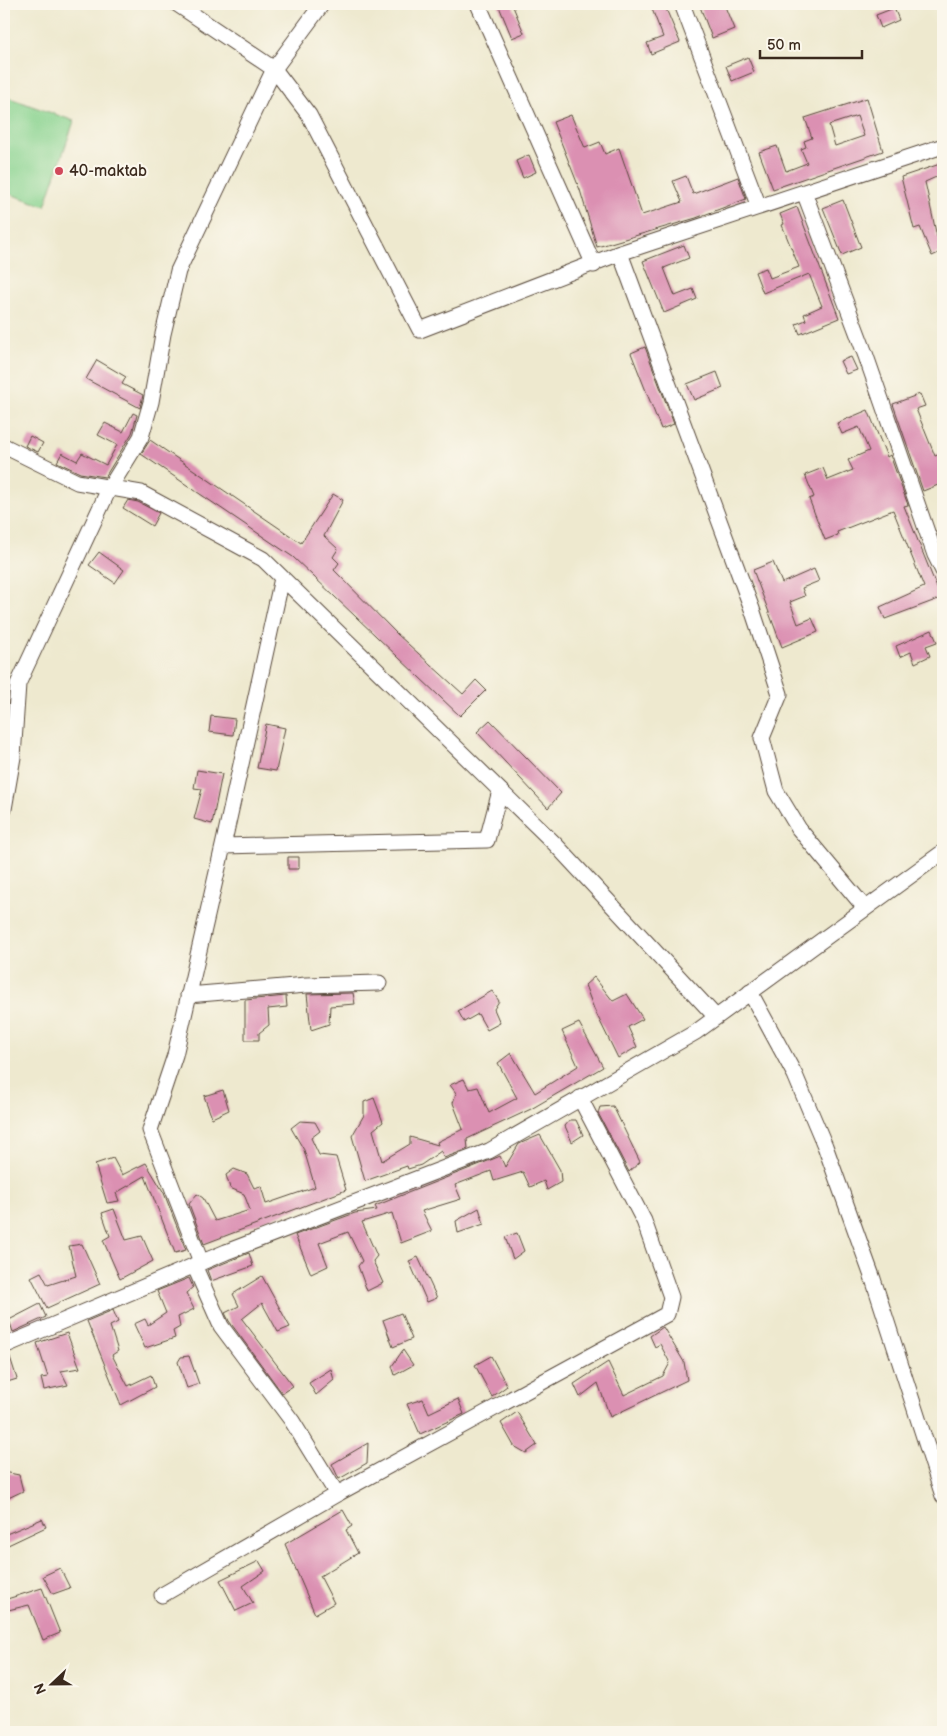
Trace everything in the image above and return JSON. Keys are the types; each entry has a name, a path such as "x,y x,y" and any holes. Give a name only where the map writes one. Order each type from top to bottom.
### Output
{"street":[{"path":"177,4 274,69 309,115 420,330 594,265 620,253 943,146"},
{"path":"4,809 13,757 18,684 109,489 141,437 151,402 163,334 178,271 274,69 322,4"},
{"path":"478,4 594,265"},
{"path":"682,4 759,207"},
{"path":"804,192 876,382 935,555 943,570"},
{"path":"620,253 752,609 780,694 762,738 776,791 799,829 866,908"},
{"path":"4,446 77,482 140,493 263,559 555,844 716,1017"},
{"path":"282,578 175,1055 150,1130 222,1326 292,1421 337,1494"},
{"path":"223,846 487,840 500,791"},
{"path":"4,1346 198,1264 489,1151 696,1032 943,852"},
{"path":"188,994 306,985 379,984"},
{"path":"750,992 795,1075 825,1146 873,1278 943,1496"},
{"path":"162,1595 337,1494 666,1314 671,1297 644,1221 580,1098"}],"green space":[{"path":"4,96 74,121 45,206 4,192"}],"building":[{"path":"498,4 512,4 524,33 512,38"},
{"path":"650,4 664,4 680,42 651,54 647,43 663,37"},
{"path":"699,4 724,4 734,29 712,38"},
{"path":"894,8 899,20 881,28 876,15"},
{"path":"748,57 754,72 732,81 726,66"},
{"path":"867,98 883,151 773,189 759,152 777,146 786,171 807,163 801,149 806,147 804,141 812,138 805,118","holes":["857,116 864,136 835,146 829,125"]},
{"path":"571,115 585,148 600,142 605,154 619,148 642,215 682,202 673,181 686,176 693,194 738,177 746,199 696,218 597,247 580,190 553,122"},
{"path":"529,155 536,172 523,178 516,161"},
{"path":"943,163 943,174 925,182 937,237 943,234 943,251 932,256 920,227 914,229 901,177"},
{"path":"843,200 861,247 842,255 823,208"},
{"path":"797,207 839,318 800,334 796,324 806,320 804,314 822,306 809,274 763,293 755,272 766,268 770,278 799,267 782,225 784,224 780,214"},
{"path":"684,245 689,258 664,268 675,296 693,289 697,299 664,313 643,261"},
{"path":"645,347 674,424 661,429 631,353"},
{"path":"851,357 857,370 846,374 840,361"},
{"path":"97,360 126,377 122,384 143,395 140,408 86,379"},
{"path":"717,372 723,388 694,400 687,384"},
{"path":"920,394 925,406 916,409 935,456 940,454 943,463 943,483 923,491 893,404"},
{"path":"868,410 887,457 890,455 908,505 904,506 941,598 885,619 880,607 924,587 893,510 837,532 838,535 825,540 809,499 814,497 805,475 823,468 828,480 853,470 848,460 869,451 859,427 842,434 837,423"},
{"path":"133,413 137,415 132,433 105,477 80,473 57,462 62,453 77,461 82,453 106,465 117,445 98,435 105,423 123,432"},
{"path":"30,436 43,443 38,452 25,446"},
{"path":"150,440 301,543 333,494 343,500 324,536 338,549 333,557 339,563 334,570 397,634 463,694 476,680 486,690 460,716 293,557 141,454"},
{"path":"128,500 138,502 159,513 152,526 123,508"},
{"path":"99,552 124,570 115,583 89,565"},
{"path":"773,562 782,583 814,569 819,581 802,588 805,596 790,602 798,624 812,618 818,632 782,647 753,570"},
{"path":"932,630 937,642 926,646 930,656 915,663 911,652 900,657 896,646"},
{"path":"211,716 235,719 233,735 209,732"},
{"path":"490,720 561,793 548,808 477,732"},
{"path":"266,724 285,728 276,771 257,768"},
{"path":"197,770 222,774 212,824 194,819 202,789 194,788"},
{"path":"288,857 299,857 299,869 288,869"},
{"path":"594,977 613,1001 627,994 643,1019 628,1027 637,1047 618,1058 594,1009 585,985"},
{"path":"492,991 499,1001 494,1009 500,1023 487,1030 478,1014 464,1022 458,1011"},
{"path":"353,993 355,1004 330,1006 329,1024 311,1030 307,994"},
{"path":"286,996 287,1007 268,1009 269,1025 259,1033 259,1040 245,1040 245,1000"},
{"path":"579,1023 603,1067 531,1109 467,1139 468,1149 444,1158 441,1151 421,1165 408,1169 407,1166 365,1181 352,1136 364,1115 364,1102 374,1098 383,1122 373,1130 382,1161 410,1144 410,1137 438,1145 437,1142 463,1129 453,1103 456,1093 450,1085 464,1079 469,1089 478,1087 489,1113 517,1098 498,1063 511,1053 535,1093 578,1066 562,1031"},
{"path":"223,1090 229,1110 212,1118 204,1096"},
{"path":"613,1106 640,1162 629,1172 598,1113 600,1107"},
{"path":"570,1120 576,1120 583,1135 572,1142 565,1126"},
{"path":"300,1121 315,1122 320,1131 311,1138 319,1155 336,1157 346,1190 204,1244 189,1204 197,1194 203,1198 215,1221 250,1210 244,1194 230,1188 226,1175 234,1169 247,1174 254,1188 261,1186 266,1204 315,1187 304,1150 291,1128"},
{"path":"540,1135 560,1170 561,1182 547,1190 544,1181 530,1187 523,1172 494,1181 491,1171 455,1185 461,1199 422,1211 432,1231 401,1243 392,1213 362,1222 377,1256 373,1261 383,1283 367,1291 358,1266 362,1261 348,1232 319,1243 328,1266 311,1274 295,1235 355,1213 377,1210 375,1206 500,1156 505,1167 519,1144"},
{"path":"113,1158 122,1175 146,1163 164,1193 186,1250 175,1253 145,1176 116,1193 119,1201 107,1203 95,1164"},
{"path":"479,1208 484,1224 458,1233 456,1221"},
{"path":"114,1209 126,1240 142,1236 153,1261 120,1279 103,1240 110,1236 102,1213"},
{"path":"517,1233 524,1251 513,1259 505,1237"},
{"path":"82,1244 100,1284 47,1308 31,1277 41,1272 48,1285 76,1276 69,1246"},
{"path":"249,1253 253,1266 211,1281 207,1270"},
{"path":"418,1257 437,1298 427,1302 409,1261"},
{"path":"262,1276 290,1327 278,1332 262,1303 242,1319 293,1386 282,1393 225,1313 239,1306 233,1294"},
{"path":"189,1278 193,1287 186,1293 194,1309 178,1317 180,1327 173,1331 175,1338 145,1348 134,1324 145,1319 148,1325 166,1313 157,1291"},
{"path":"40,1304 46,1317 13,1332 9,1320"},
{"path":"113,1310 118,1322 110,1326 118,1351 112,1355 128,1386 151,1375 155,1387 121,1405 87,1321"},
{"path":"401,1313 412,1339 393,1347 383,1320"},
{"path":"663,1327 684,1362 687,1380 610,1417 598,1383 580,1397 574,1384 608,1362 624,1395 663,1376 670,1363 660,1344 655,1347 650,1336"},
{"path":"67,1333 80,1368 61,1371 68,1385 44,1390 41,1378 48,1377 37,1343"},
{"path":"403,1350 413,1365 395,1375 392,1366"},
{"path":"9,1354 17,1379 4,1383 4,1355"},
{"path":"189,1356 199,1384 187,1388 178,1362 181,1357"},
{"path":"491,1356 507,1386 492,1397 475,1365"},
{"path":"331,1369 334,1380 316,1395 309,1383"},
{"path":"423,1399 429,1413 458,1399 464,1414 420,1434 407,1404"},
{"path":"517,1412 537,1445 526,1453 514,1446 501,1423"},
{"path":"368,1443 367,1463 339,1479 332,1464"},
{"path":"4,1472 19,1475 23,1491 4,1500"},
{"path":"343,1510 352,1526 346,1530 358,1553 320,1576 334,1603 315,1614 285,1544"},
{"path":"42,1519 46,1527 8,1545 4,1535"},
{"path":"259,1561 265,1571 243,1586 253,1603 236,1611 220,1580"},
{"path":"60,1568 70,1588 53,1594 43,1576"},
{"path":"42,1588 60,1633 43,1640 29,1605 4,1611 4,1600"}],"place":[{"name":"40-maktab","path":"59,171"}]}
